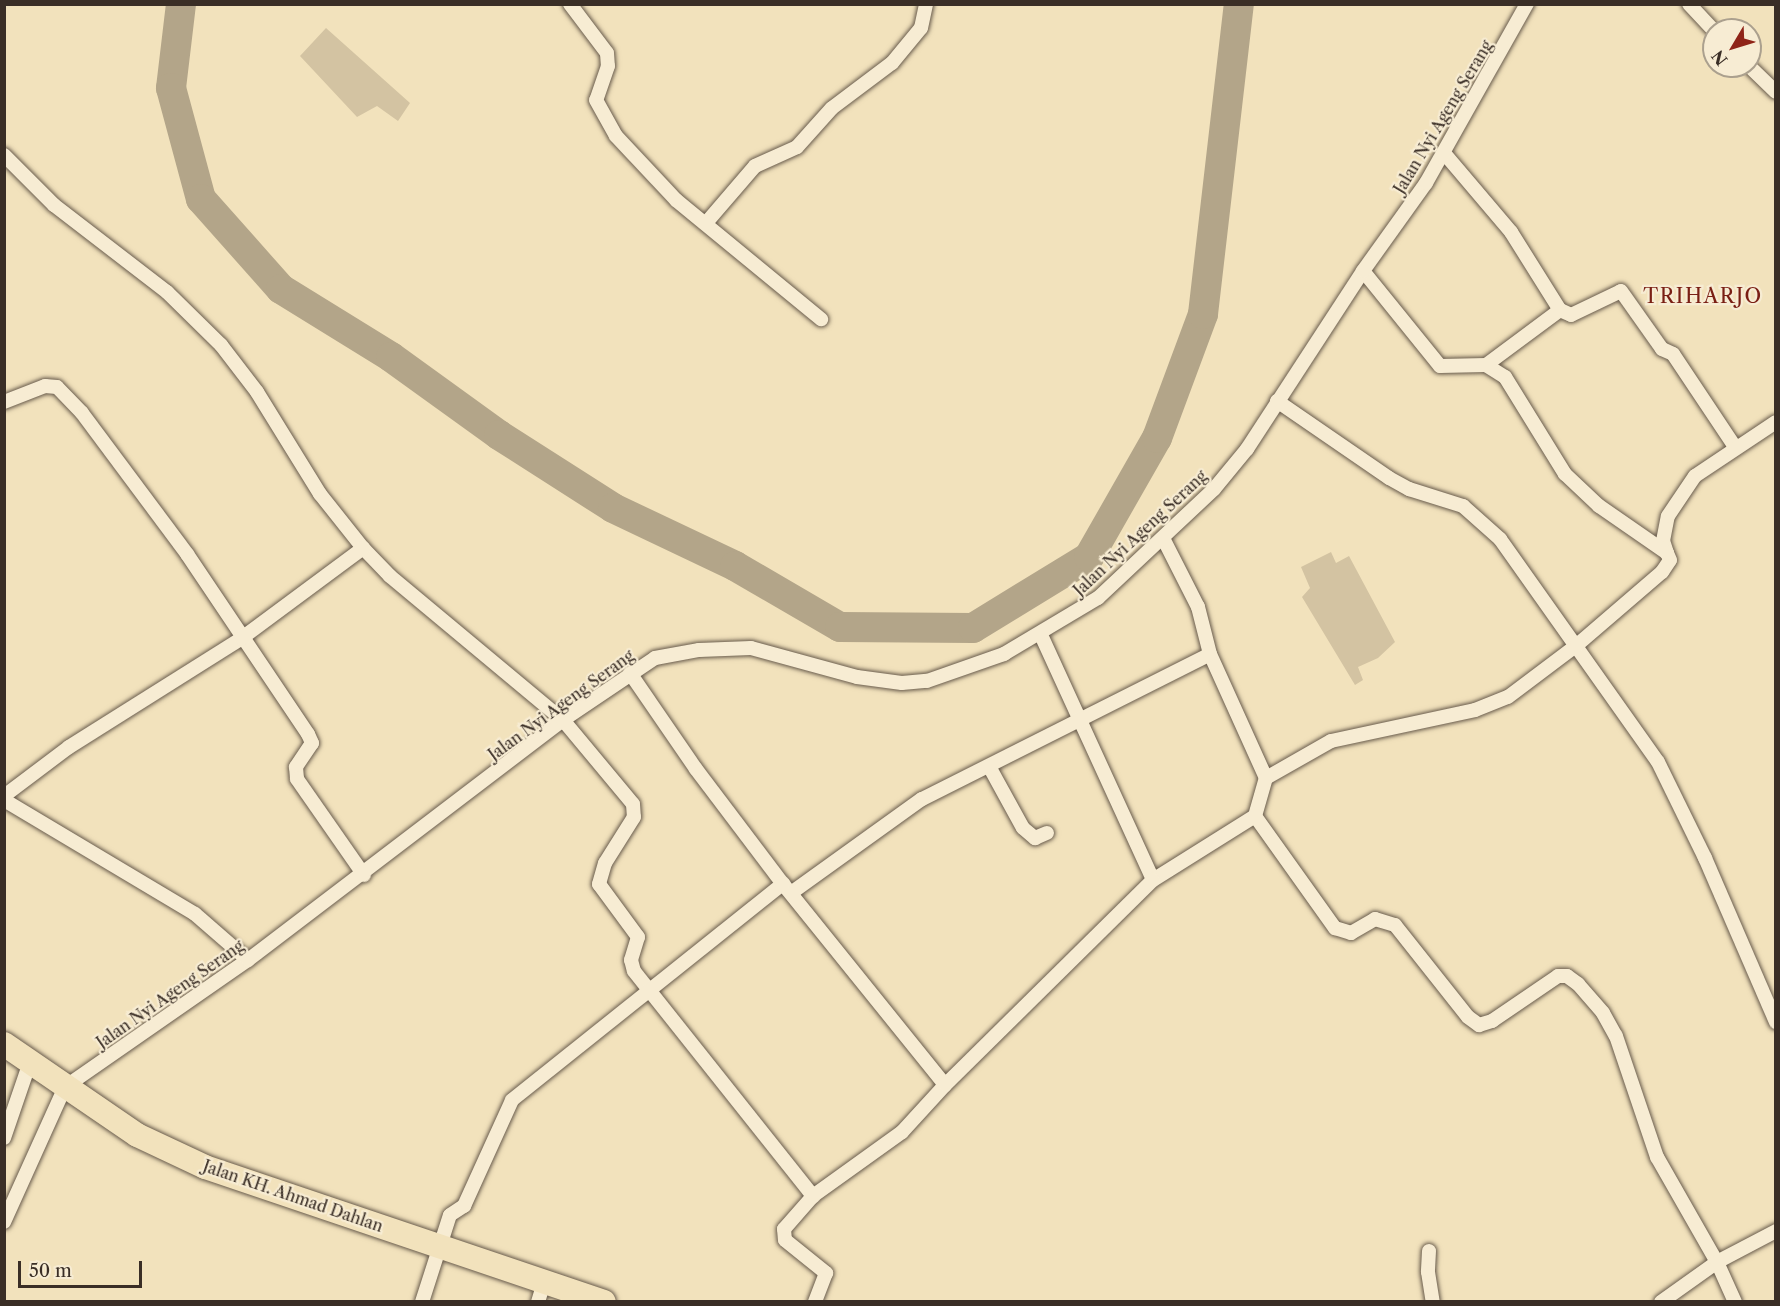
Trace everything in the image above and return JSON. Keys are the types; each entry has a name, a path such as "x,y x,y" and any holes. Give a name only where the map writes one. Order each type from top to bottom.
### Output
{"highway":[{"name":"Jalan KH. Ahmad Dahlan","path":"4,1044 137,1135 205,1167 437,1245 541,1292 604,1302"}],"street":[{"path":"570,4 607,53 608,66 596,93 599,109 616,136 668,192 821,319"},
{"path":"706,223 754,166 797,147 832,108 892,63 921,28 926,4"},
{"name":"Jalan Nyi Ageng Serang","path":"65,1087 248,960 364,875 563,720 655,658 670,654 741,648 771,652 857,677 902,683 927,681 1004,654 1041,635 1098,598 1214,489 1247,449 1363,271 1444,153 1527,4"},
{"path":"1689,4 1702,18"},
{"path":"1761,78 1776,92"},
{"path":"1444,153 1511,232 1560,310 1571,315 1621,291 1662,349 1673,354 1735,447"},
{"path":"4,155 54,205 167,292 221,345 257,392 320,494 363,548 390,576 563,720 633,804 634,818 604,863 599,884 638,937 632,965 649,993 813,1196"},
{"path":"1363,271 1440,366 1486,365 1505,377 1565,474 1599,506 1667,553"},
{"path":"1486,365 1560,310"},
{"path":"4,402 45,386 57,387 67,394 187,554 308,734 312,743 296,767 297,779 364,875"},
{"path":"1277,401 1389,478 1409,489 1463,506 1481,519 1577,645 1658,762 1705,858 1776,1022"},
{"path":"1266,778 1331,741 1475,710 1508,697 1577,645 1662,572 1670,560 1664,529 1681,492 1695,476 1735,447 1776,422"},
{"path":"816,1302 826,1273 783,1234 813,1196 902,1131 945,1085 1153,880 1255,816 1266,778 1210,654 1198,608 1163,538"},
{"path":"248,960 195,914 4,798 69,747 242,638 363,548"},
{"path":"1041,635 1079,723 1153,880"},
{"path":"422,1302 437,1245 450,1215 464,1206 512,1100 787,889 922,799 990,768 1210,654"},
{"path":"630,673 696,769 787,889 945,1085"},
{"path":"990,768 1023,828 1035,838 1047,833"},
{"path":"1255,816 1335,928 1351,933 1375,919 1395,925 1468,1017 1479,1025 1492,1021 1558,976 1567,976 1578,984 1603,1013 1616,1036 1657,1157 1717,1262 1735,1302"},
{"path":"4,1138 30,1062"},
{"path":"4,1222 65,1087"},
{"path":"1661,1302 1717,1262 1776,1231"},
{"path":"1429,1251 1428,1272 1433,1302"}],"shaded area":[{"path":"326,28 410,103 398,121 377,106 357,117 300,56"},
{"path":"1331,552 1336,563 1349,556 1395,642 1378,658 1358,667 1363,680 1355,685 1302,597 1310,588 1301,567"}],"waterway":[{"path":"181,4 171,88 201,199 281,289 391,357 499,435 613,508 735,566 840,627 973,628 1089,557 1157,438 1203,314 1239,4"}],"district":[{"name":"TRIHARJO","path":"1703,296"}]}
